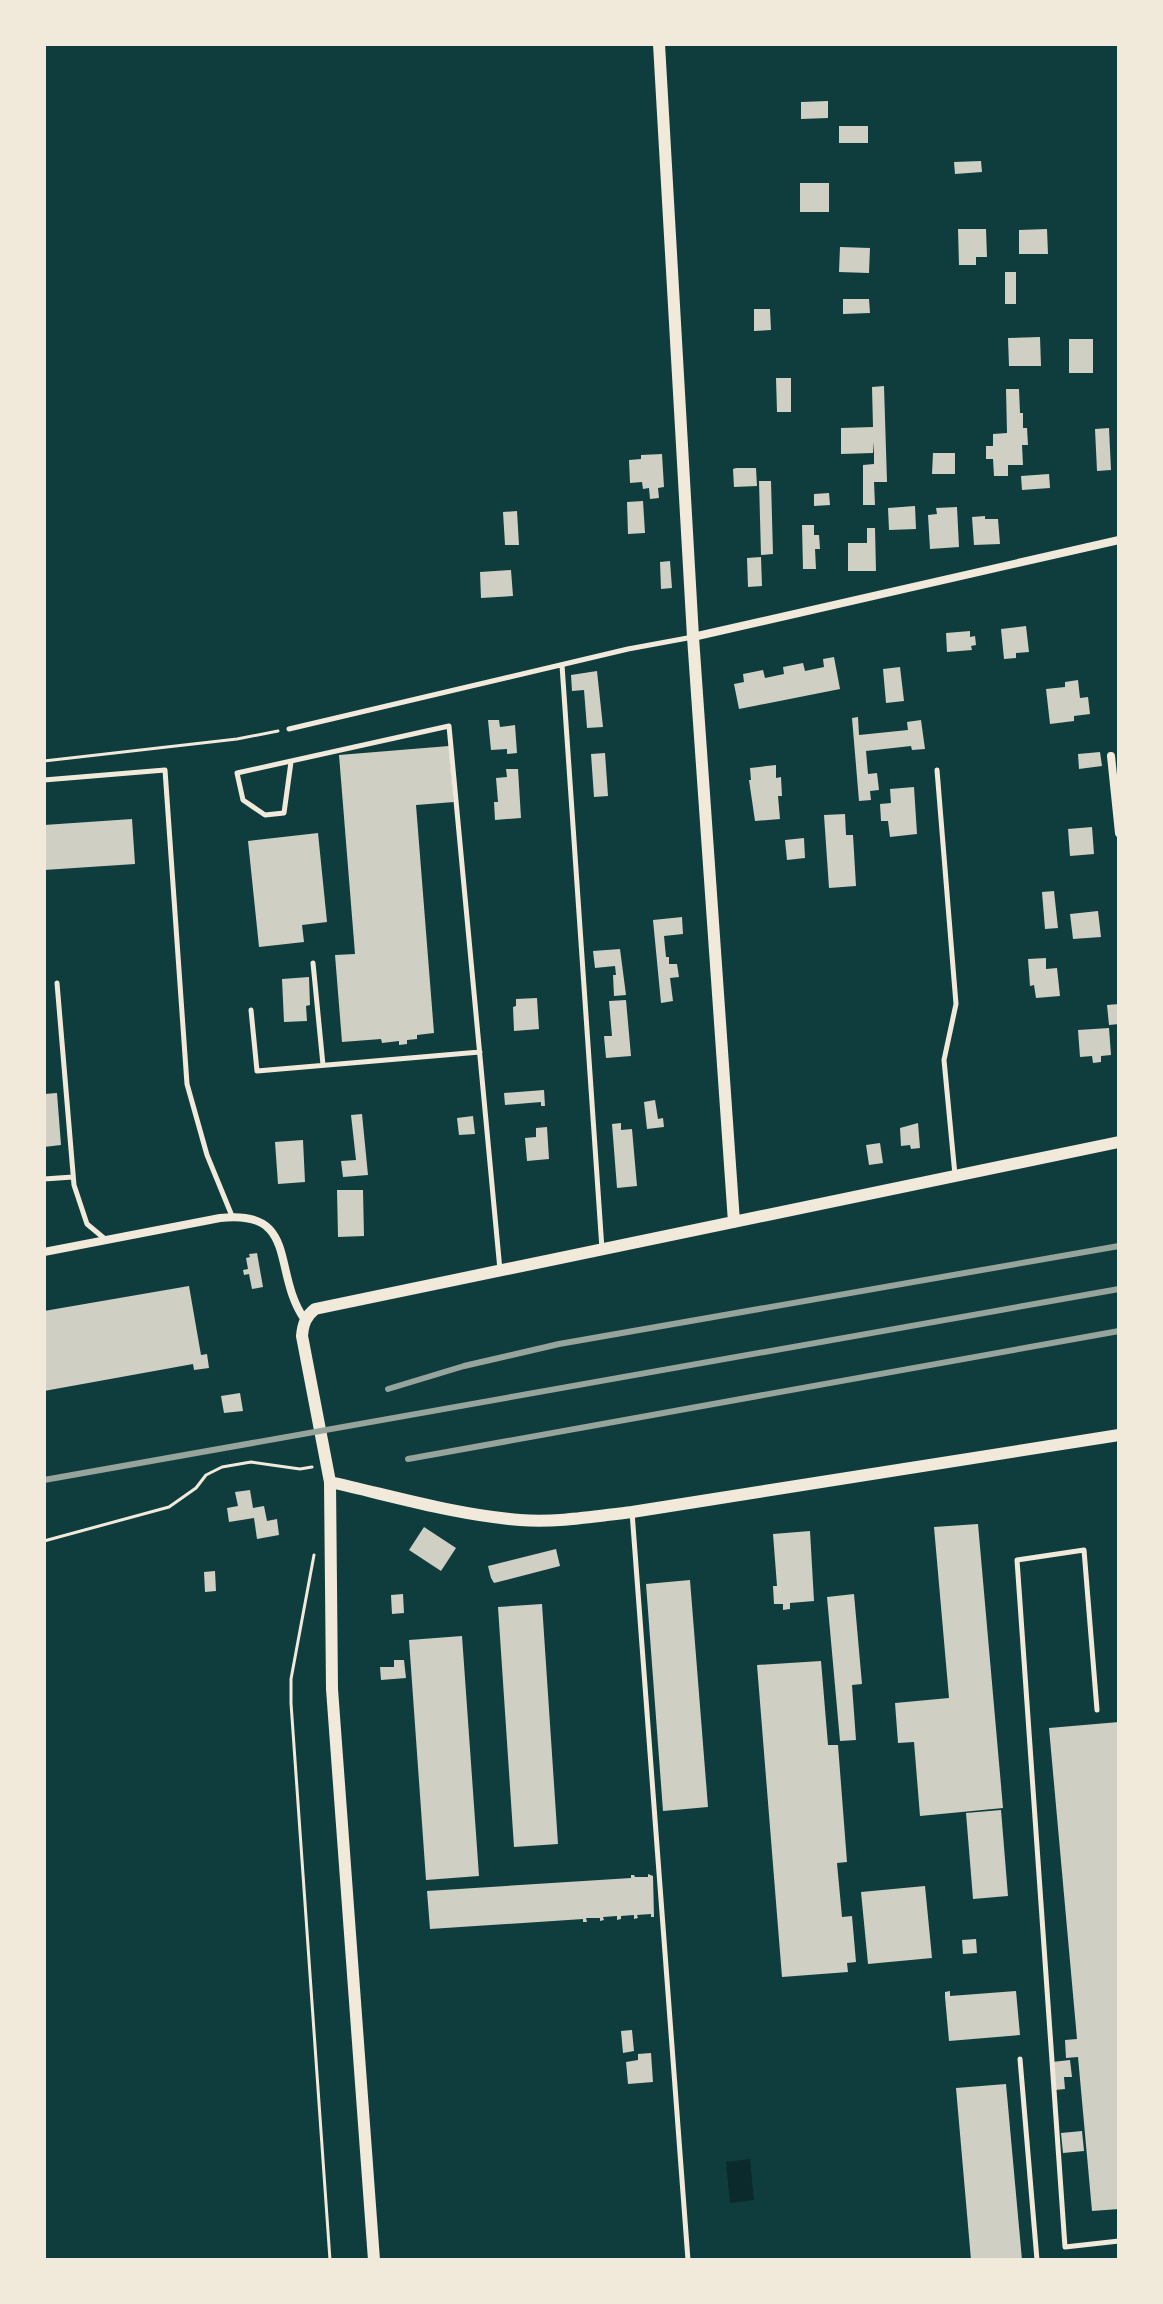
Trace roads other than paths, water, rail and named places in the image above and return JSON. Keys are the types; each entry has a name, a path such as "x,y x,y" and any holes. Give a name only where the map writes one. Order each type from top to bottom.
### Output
{"street":[{"path":"659,44 693,637 734,1222"},
{"path":"693,637 1119,540"},
{"path":"1111,756 1119,833"},
{"path":"374,2260 332,1689 330,1482 302,1336 305,1320 315,1309 1119,1142"},
{"path":"44,1252 232,1216 253,1218 266,1223 273,1233 295,1306 305,1320"},
{"path":"330,1482 461,1512 522,1520 580,1518 1119,1435"}],"lane":[{"path":"289,729 693,637"},
{"path":"562,665 603,1250"},
{"path":"291,762 284,813 265,815 243,800 237,773 449,726 500,1271"},
{"path":"44,780 165,770 187,1084 207,1155 232,1216"},
{"path":"937,770 956,1004 944,1060 955,1176"},
{"path":"313,963 323,1065"},
{"path":"57,983 73,1177 87,1224 106,1240"},
{"path":"251,1010 257,1071 480,1052"},
{"path":"44,1179 73,1177"},
{"path":"632,1512 688,2260"},
{"path":"1097,1710 1084,1550 1017,1560 1065,2247 1119,2241"},
{"path":"1020,2059 1037,2260"}],"water":[{"path":"750,2159 754,2200 730,2203 726,2162"}],"railway":[{"path":"388,1389 464,1366 559,1344 1119,1246"},
{"path":"44,1480 1119,1289"},
{"path":"408,1459 1119,1331"}]}
